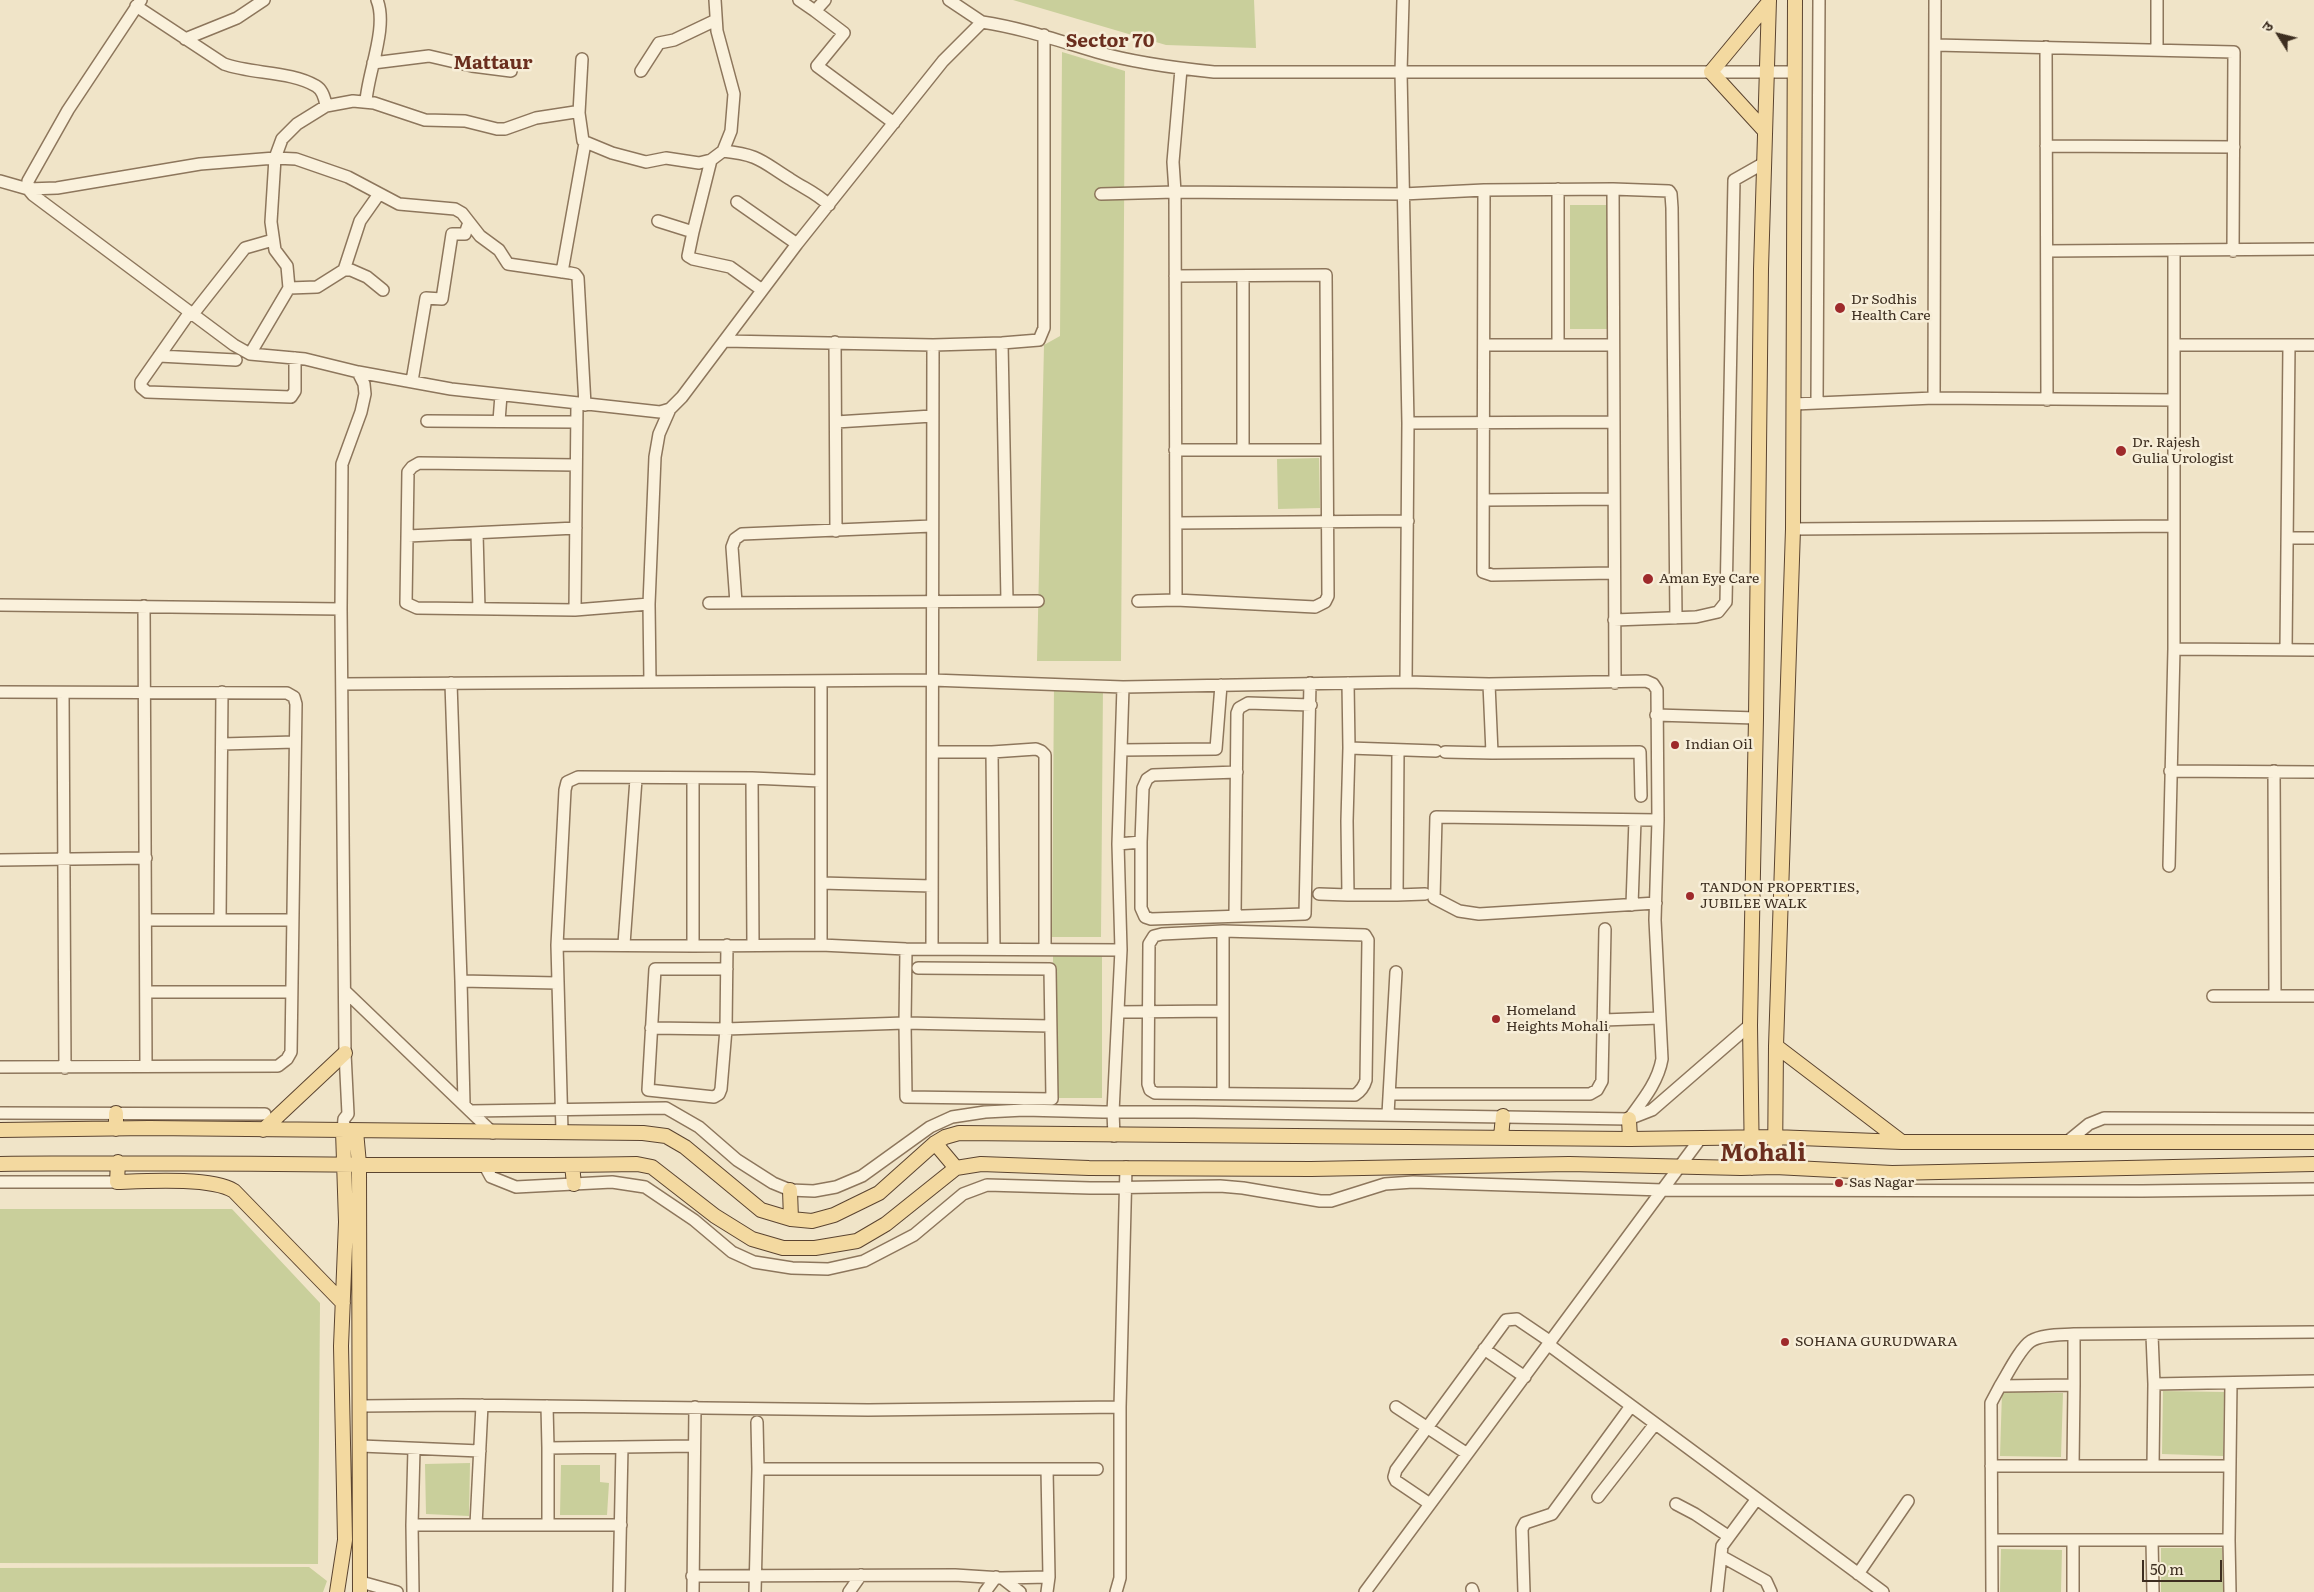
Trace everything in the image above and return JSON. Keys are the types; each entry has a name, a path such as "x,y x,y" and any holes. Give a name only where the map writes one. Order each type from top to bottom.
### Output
{"main road":[{"path":"1775,1167 1776,1046 1792,530 1795,0"},
{"path":"1765,131 1711,72 1769,1"},
{"path":"1752,1168 1750,1025 1756,718 1761,269 1769,1"},
{"path":"1776,1046 1902,1142"},
{"path":"263,1130 345,1053"},
{"path":"116,1113 116,1128"},
{"path":"1501,1137 1502,1116"},
{"path":"1630,1119 1630,1139"},
{"path":"0,1130 116,1128 643,1133 666,1136 685,1147 761,1210 791,1219 812,1221 834,1215 879,1193 935,1143 945,1137 959,1133 1114,1136 1774,1138 1902,1142 2314,1142"},
{"path":"350,1131 361,1406 361,1587"},
{"path":"935,1143 956,1168"},
{"path":"118,1162 117,1182 207,1183 226,1186 234,1191 343,1303"},
{"path":"0,1164 118,1162 485,1166 638,1164 652,1167 715,1216 752,1239 783,1248 815,1248 857,1241 886,1224 956,1168 981,1164 1089,1168 1311,1169 1569,1164 1775,1167 1892,1173 2314,1164"},
{"path":"337,1592 345,1540 341,1346 346,1222 352,1164"},
{"path":"572,1165 574,1184"},
{"path":"790,1190 791,1219"}],"street":[{"path":"185,39 237,18 264,0"},
{"path":"366,101 380,21 377,0"},
{"path":"585,143 646,162 666,158 699,163 711,160 723,151 731,132 734,94 733,83 722,55 716,20 715,0"},
{"path":"799,0 844,34 817,66 894,123"},
{"path":"815,11 825,0"},
{"path":"949,0 982,22 1044,35 1098,53 1181,69 1214,72 1795,72"},
{"path":"1403,0 1401,72 1408,423 1406,682"},
{"path":"1817,403 1819,0"},
{"path":"1934,398 1935,0"},
{"path":"2157,0 2157,50"},
{"path":"28,189 31,174 50,138 95,65 138,3 214,59 236,69 282,75 317,86 325,99 326,106"},
{"path":"641,71 659,43 674,40 716,20"},
{"path":"650,682 649,604 655,457 659,434 670,409 682,397 797,244 943,61 982,22"},
{"path":"724,341 933,345 1039,340 1044,328 1044,35"},
{"path":"1935,45 2234,52 2233,251"},
{"path":"2046,47 2047,400"},
{"path":"373,63 429,56 472,66 511,71"},
{"path":"562,272 585,143 581,133 579,113 582,59"},
{"path":"1176,600 1175,192 1173,162 1181,69"},
{"path":"250,354 289,288 287,266 278,256 273,240 271,222 275,158 279,145 287,132 326,106 346,102 366,101 425,120 465,121 497,129 505,129 546,116 579,113"},
{"path":"2046,146 2234,147"},
{"path":"723,151 756,157 791,181 814,192 829,204"},
{"path":"0,181 28,189 80,185 200,164 275,158 296,159 363,184 399,204 456,209 462,213 480,236 499,250 508,264 575,274 580,287 581,404 576,422 575,610"},
{"path":"711,160 688,256 693,259 730,267 762,290"},
{"path":"1614,620 1696,617 1718,612 1726,602 1734,180 1764,164"},
{"path":"28,189 33,195 234,345 250,354 295,358 451,389 660,412 670,409"},
{"path":"1101,194 1175,192 1403,194 1558,189 1662,190 1671,194 1676,618"},
{"path":"1558,189 1558,345"},
{"path":"1613,189 1615,683"},
{"path":"1484,190 1485,500 1483,572 1486,574 1614,573"},
{"path":"344,270 360,221 379,194"},
{"path":"737,202 797,244"},
{"path":"658,221 693,232"},
{"path":"412,381 426,298 442,299 452,234 465,234 469,222"},
{"path":"273,240 245,248 192,313 141,382 142,387 147,392 291,397 295,391 295,358"},
{"path":"2047,251 2314,250"},
{"path":"2169,866 2174,649 2174,251"},
{"path":"289,288 317,287 344,270 350,270 363,274 383,290"},
{"path":"1138,601 1176,600 1315,608 1321,606 1328,596 1326,522 1326,275 1175,276"},
{"path":"1243,276 1243,450"},
{"path":"836,342 836,531"},
{"path":"1002,343 1007,601"},
{"path":"932,948 933,345"},
{"path":"1484,345 1613,345"},
{"path":"2174,345 2314,346"},
{"path":"2286,649 2288,345"},
{"path":"159,356 236,360"},
{"path":"350,1131 354,1118 348,1114 345,1053 346,991 341,609 342,464 361,412 365,394 364,384 358,372"},
{"path":"499,421 501,395"},
{"path":"1794,404 1934,398 2174,400"},
{"path":"836,422 932,416"},
{"path":"427,421 576,422"},
{"path":"1408,423 1614,422"},
{"path":"1176,450 1326,450"},
{"path":"576,465 419,463 412,466 408,472 406,603 417,608 575,610 649,604"},
{"path":"1485,500 1614,499"},
{"path":"1176,523 1408,521"},
{"path":"736,604 732,547 735,540 742,534 932,526"},
{"path":"1792,530 2174,526"},
{"path":"408,536 576,528"},
{"path":"477,533 479,609"},
{"path":"2287,538 2314,538"},
{"path":"709,603 1038,601"},
{"path":"0,605 341,609"},
{"path":"144,606 146,1066"},
{"path":"2174,649 2314,650"},
{"path":"343,684 932,680 1123,687 1310,683 1406,682 1489,684 1646,681 1653,684 1657,690 1658,820 1656,903 1662,1059 1660,1072 1630,1119"},
{"path":"821,681 821,945"},
{"path":"451,683 467,1108"},
{"path":"1237,772 1154,775 1147,779 1143,788 1141,842 1141,908 1145,917 1151,920 1235,915 1305,914 1310,683"},
{"path":"1348,683 1348,895"},
{"path":"1489,684 1492,752"},
{"path":"1121,750 1216,749 1221,685"},
{"path":"1114,1136 1113,1112 1120,950 1118,844 1123,687"},
{"path":"0,692 287,693 294,697 296,704 291,1052 287,1059 278,1066 0,1067"},
{"path":"220,920 222,692"},
{"path":"63,693 65,1068"},
{"path":"1235,915 1236,713 1239,708 1248,703 1310,705"},
{"path":"1656,715 1756,718"},
{"path":"222,744 295,742"},
{"path":"1349,748 1492,752 1640,752 1641,796"},
{"path":"933,752 992,752 1036,749 1041,750 1044,755 1045,949"},
{"path":"1397,895 1398,750"},
{"path":"992,752 994,949"},
{"path":"2170,771 2314,772"},
{"path":"2274,771 2275,996"},
{"path":"562,1131 557,945 565,790 567,782 578,777 636,779 752,778 820,781"},
{"path":"692,778 693,946"},
{"path":"752,778 753,946"},
{"path":"624,944 636,779"},
{"path":"1656,903 1468,914 1459,912 1434,898 1434,880 1436,817 1658,820"},
{"path":"1636,904 1639,820"},
{"path":"1118,844 1141,842"},
{"path":"0,860 146,858"},
{"path":"821,883 932,886"},
{"path":"1319,894 1425,894"},
{"path":"146,920 292,920"},
{"path":"1390,1094 1590,1094 1598,1090 1602,1081 1605,929"},
{"path":"1223,931 1223,1093"},
{"path":"1223,931 1365,935 1368,940 1366,1080 1360,1092 1355,1095 1155,1093 1150,1090 1148,1084 1149,944 1154,936 1162,934 1223,931"},
{"path":"557,945 821,945 906,949 1120,950"},
{"path":"727,945 727,969 726,1029 719,1094 714,1097 648,1090 655,969 727,969"},
{"path":"906,949 906,1097 1052,1099 1050,969 918,968"},
{"path":"1388,1114 1396,972"},
{"path":"462,981 557,983"},
{"path":"346,991 493,1133"},
{"path":"146,992 291,992"},
{"path":"2213,996 2314,996"},
{"path":"1118,1012 1223,1011"},
{"path":"1603,1020 1660,1018"},
{"path":"651,1028 726,1029 905,1023 1050,1026"},
{"path":"467,1108 666,1108 699,1127 737,1160 773,1183 790,1190 814,1191 836,1187 862,1176 930,1127 952,1117 985,1112 1024,1110 1630,1119 1652,1110 1750,1025"},
{"path":"1406,1115 1407,1094"},
{"path":"0,1113 265,1114"},
{"path":"2067,1142 2089,1124 2104,1118 2314,1119"},
{"path":"1367,1591 1466,1453 1550,1344 1700,1139"},
{"path":"485,1166 491,1177 516,1187 612,1182 645,1187 694,1220 732,1252 754,1262 792,1268 828,1269 864,1261 914,1235 963,1194 980,1187 1006,1184 1090,1188 1125,1186 1236,1187 1320,1201 1332,1200 1368,1188 1406,1182 1663,1190 2142,1191 2314,1189"},
{"path":"1116,1592 1120,1578 1120,1407 1126,1167"},
{"path":"0,1182 117,1182"},
{"path":"1430,1504 1396,1481 1394,1476 1484,1349 1506,1320 1512,1317 1517,1318 1756,1500 1882,1592"},
{"path":"1992,1592 1991,1403 2024,1347 2031,1341 2074,1334 2314,1332"},
{"path":"2073,1466 2074,1334"},
{"path":"2152,1334 2154,1384 2153,1466"},
{"path":"1484,1349 1524,1377"},
{"path":"2154,1384 2314,1381"},
{"path":"2230,1592 2231,1383"},
{"path":"2000,1386 2074,1385"},
{"path":"361,1406 482,1405 868,1410 1120,1407"},
{"path":"476,1525 482,1405"},
{"path":"547,1406 548,1525"},
{"path":"1524,1592 1522,1529 1525,1523 1552,1514 1631,1406"},
{"path":"692,1592 695,1407"},
{"path":"1396,1407 1466,1453"},
{"path":"755,1592 758,1469 757,1422"},
{"path":"1598,1497 1655,1424"},
{"path":"361,1446 480,1451"},
{"path":"548,1448 694,1446"},
{"path":"619,1592 622,1447"},
{"path":"412,1592 414,1448"},
{"path":"1991,1466 2230,1466"},
{"path":"758,1469 1097,1469"},
{"path":"1047,1469 1047,1592"},
{"path":"1717,1592 1722,1546 1756,1500"},
{"path":"1858,1574 1908,1501"},
{"path":"1676,1504 1728,1536"},
{"path":"412,1525 621,1525"},
{"path":"1992,1540 2229,1540"},
{"path":"2074,1540 2074,1592"},
{"path":"2152,1540 2153,1592"},
{"path":"1721,1556 1766,1581 1771,1592"},
{"path":"692,1576 1048,1577"},
{"path":"849,1592 861,1576"},
{"path":"985,1592 999,1578"},
{"path":"999,1578 1020,1592"},
{"path":"361,1587 397,1592"}],"green space":[{"path":"1013,0 1254,0 1256,48 1166,45"},
{"path":"1062,52 1125,71 1121,661 1037,661 1044,345 1060,336"},
{"path":"1570,205 1607,205 1607,329 1570,329"},
{"path":"1319,458 1320,508 1278,509 1277,459"},
{"path":"1054,685 1103,685 1101,937 1052,937"},
{"path":"1053,952 1102,952 1102,1098 1053,1098"},
{"path":"0,1209 232,1209 320,1303 318,1564 0,1563"},
{"path":"2163,1391 2224,1392 2223,1456 2162,1454"},
{"path":"2002,1392 2063,1393 2061,1457 2000,1456"},
{"path":"470,1463 469,1516 426,1514 425,1464"},
{"path":"561,1465 600,1465 600,1482 609,1483 607,1515 560,1515"},
{"path":"2161,1548 2222,1548 2223,1592 2161,1592"},
{"path":"2001,1549 2062,1550 2061,1592 2000,1592"},
{"path":"309,1567 327,1581 323,1592 0,1592 0,1568"}],"place":[{"name":"Dr Sodhis Health Care","path":"1840,308"},
{"name":"Dr. Rajesh Gulia Urologist","path":"2121,451"},
{"name":"Aman Eye Care","path":"1648,579"},
{"name":"Indian Oil","path":"1675,745"},
{"name":"TANDON PROPERTIES, JUBILEE WALK","path":"1690,896"},
{"name":"Homeland Heights Mohali","path":"1496,1019"},
{"name":"Sas Nagar","path":"1839,1183"},
{"name":"SOHANA GURUDWARA","path":"1785,1342"}],"district":[{"name":"Sector 70","path":"1110,41"},
{"name":"Mattaur","path":"493,63"},
{"name":"Mohali","path":"1763,1154"}]}
